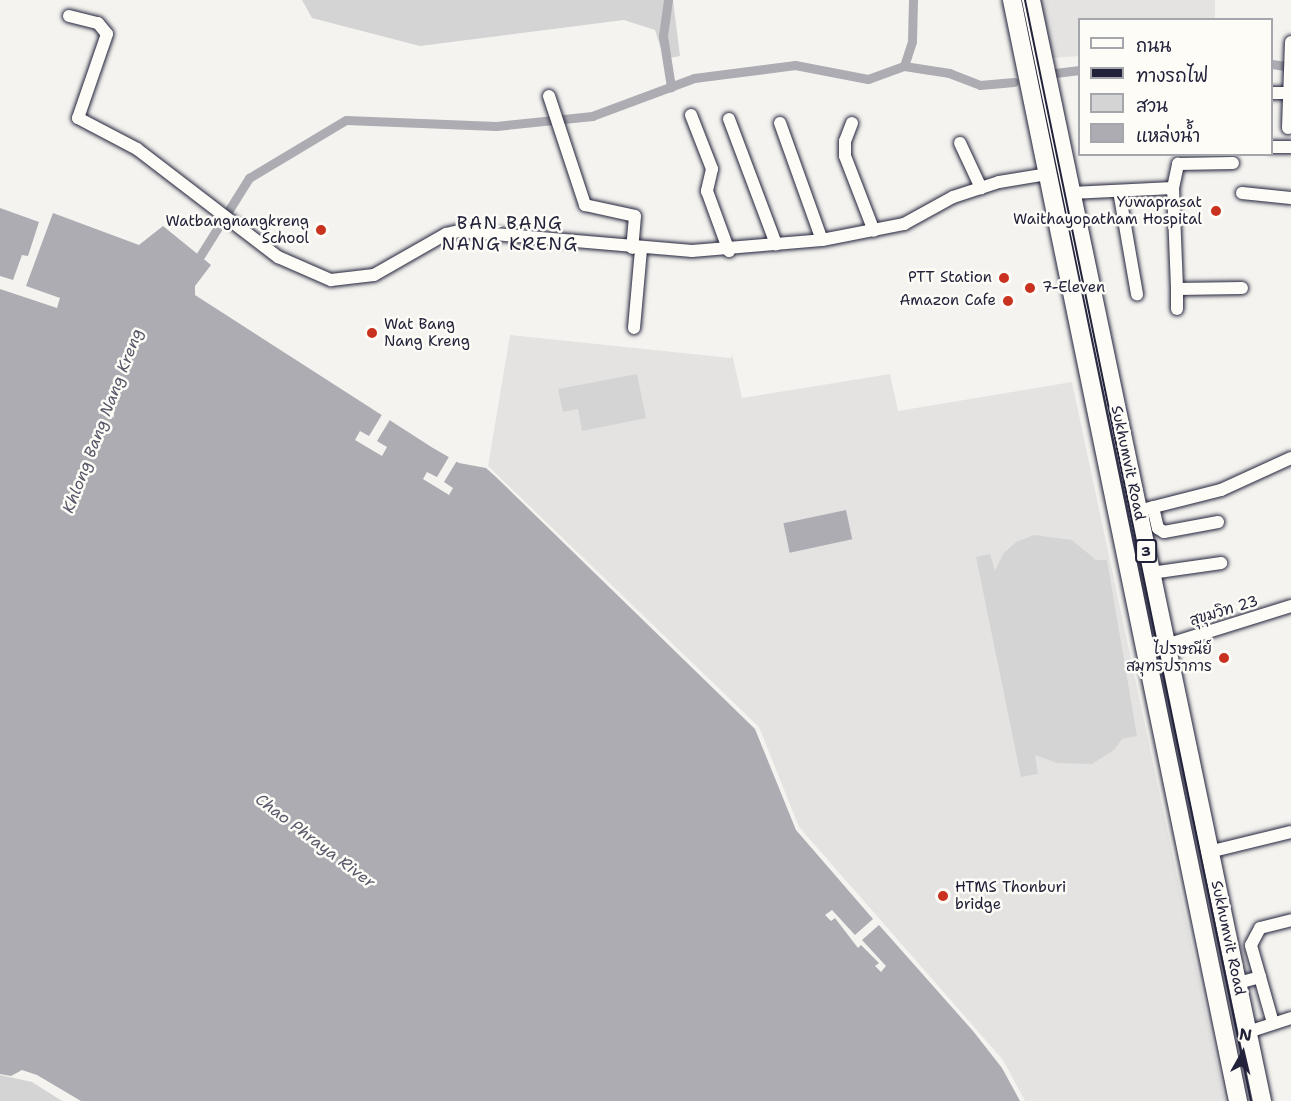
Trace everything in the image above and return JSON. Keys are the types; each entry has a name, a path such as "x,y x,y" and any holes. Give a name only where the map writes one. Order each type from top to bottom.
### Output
{"highway":[{"name":"Sukhumvit Road","path":"1012,0 1238,1101"},
{"name":"Sukhumvit Road","path":"1031,0 1071,193 1146,509 1151,573 1262,1101"},
{"path":"1197,898 1223,908 1205,932"}],"street":[{"path":"69,16 98,23 107,34 78,118 137,149 278,257 331,280 374,274 446,234 459,231 636,248 729,250 822,240 904,224 953,197 1047,174"},
{"path":"1288,128 1291,42"},
{"path":"1273,93 1289,93"},
{"path":"549,98 587,207 636,216 634,328"},
{"path":"691,115 710,159 712,176 707,191 729,250"},
{"path":"729,118 776,244"},
{"path":"780,123 822,240"},
{"path":"852,123 845,141 846,156 874,231"},
{"path":"960,143 981,189"},
{"path":"1273,147 1291,148"},
{"path":"1177,309 1173,188 1178,159 1233,164"},
{"path":"1071,193 1173,188"},
{"path":"1119,191 1137,294"},
{"path":"1242,193 1291,196"},
{"path":"1177,289 1242,288"},
{"path":"1218,522 1164,532 1158,528 1146,509 1221,490 1291,458"},
{"path":"1151,573 1221,563"},
{"name":"สุขุมวิท 23","path":"1166,645 1291,606"},
{"path":"1209,852 1291,832"},
{"path":"1273,1023 1251,945 1260,928 1291,920"},
{"path":"1238,983 1260,977"},
{"path":"1248,1032 1291,1018"}],"shaded area":[{"path":"1038,0 1215,0 1215,18 1078,18 1078,56 1050,58"},
{"path":"510,335 731,358 732,354 742,398 890,374 898,411 1072,382 1225,1101 1025,1101 1003,1060 799,827 759,727 488,466"}],"green space":[{"path":"302,0 673,0 680,56 664,59 655,30 624,20 420,46 312,18"},
{"path":"637,374 646,418 582,431 578,409 563,412 558,389"},
{"path":"1034,535 1072,540 1096,560 1107,560 1137,736 1122,739 1114,750 1092,764 1057,763 1035,755 1038,774 1021,777 976,557 990,554 995,571 1003,554 1016,542"},
{"path":"0,1075 32,1082 62,1101 0,1101"}],"water":[{"path":"0,208 39,222 28,256 22,255 13,280 0,276"},
{"name":"Chao Phraya River","path":"53,213 139,245 163,226 211,265 195,286 195,295 433,448 459,463 486,468 496,477 755,729 796,830 873,919 855,935 832,910 825,915 831,921 835,918 858,948 861,945 879,963 875,966 881,972 886,966 862,940 879,925 973,1031 1002,1068 1020,1101 81,1101 37,1075 22,1070 11,1076 0,1074 0,289 57,308 60,298 26,286"},
{"path":"846,510 852,539 790,553 783,523"}],"pier":[{"path":"383,413 391,418 377,441 387,447 382,456 355,440 360,431 369,436"},
{"path":"450,455 458,459 444,482 453,488 449,495 423,479 427,472 437,477"}],"waterway":[{"path":"668,0 663,36 671,87"},
{"name":"Khlong Bang Nang Kreng","path":"195,264 249,178 346,120 496,126 592,116 694,78 795,65 868,79 904,66 912,41 913,0"},
{"path":"1273,64 1291,67"},
{"path":"904,66 949,73 980,85 1014,82"},
{"path":"1055,73 1078,70"}],"railway":[{"path":"1025,0 1251,1101"}],"place":[{"name":"Yuwaprasat Waithayopatham Hospital","path":"1216,211"},
{"name":"Watbangnangkreng School","path":"321,230"},
{"name":"PTT Station","path":"1004,278"},
{"name":"7-Eleven","path":"1030,288"},
{"name":"Amazon Cafe","path":"1008,301"},
{"name":"Wat Bang Nang Kreng","path":"372,333"},
{"name":"ไปรษณีย์ สมุทรปราการ","path":"1224,658"},
{"name":"HTMS Thonburi bridge","path":"943,896"}],"district":[{"name":"BAN BANG NANG KRENG","path":"510,234"}]}
